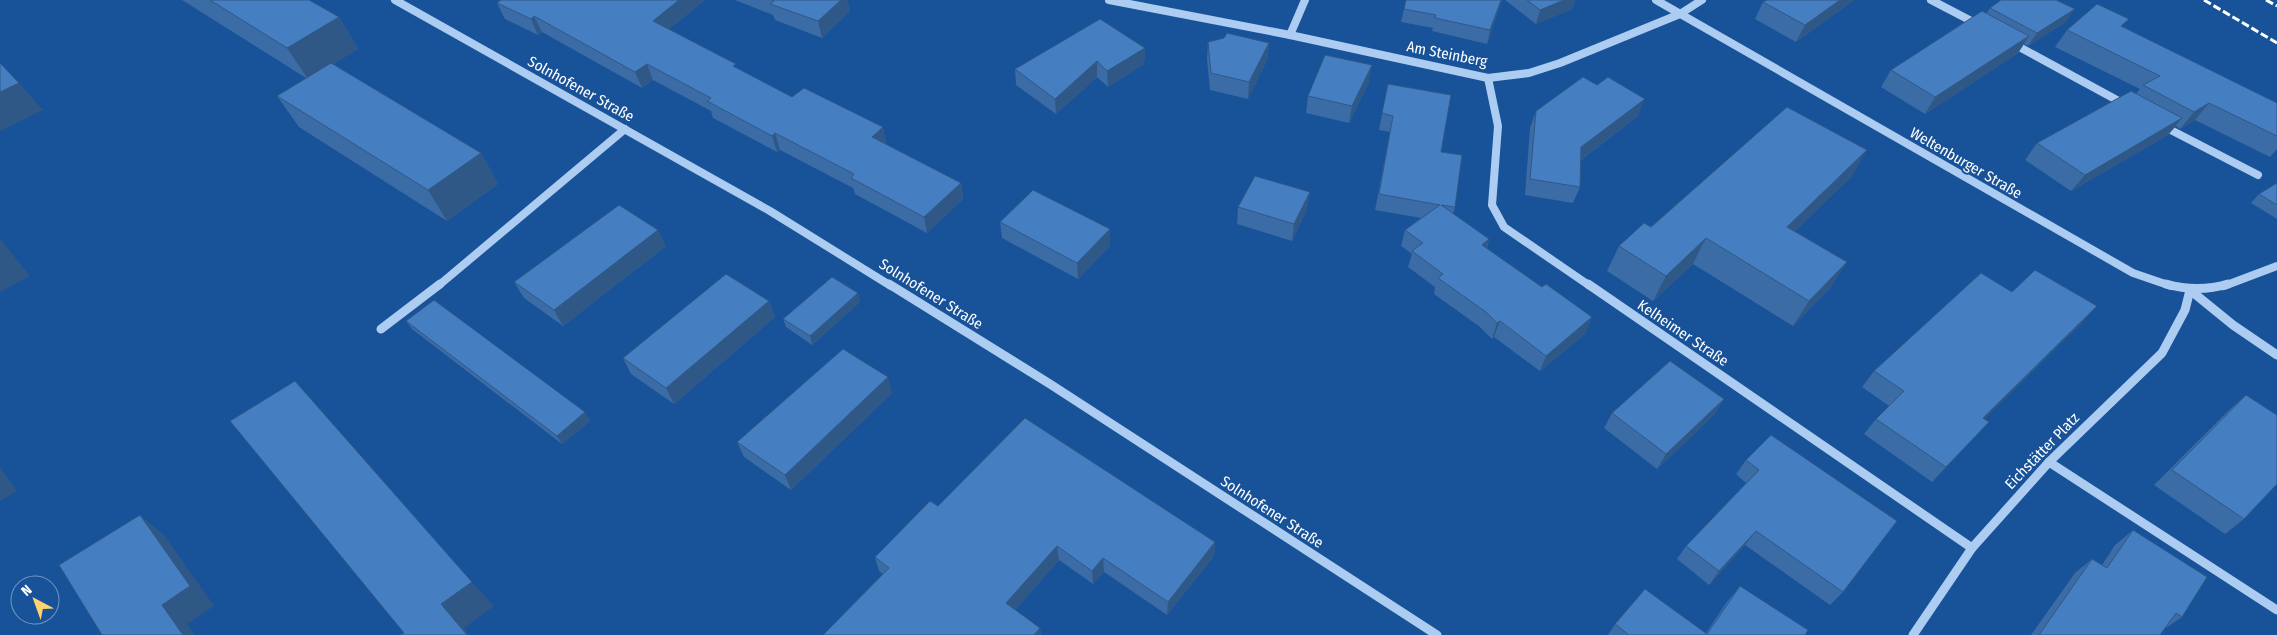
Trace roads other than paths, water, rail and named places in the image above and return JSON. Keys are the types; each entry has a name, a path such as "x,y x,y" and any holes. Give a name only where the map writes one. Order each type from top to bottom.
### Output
{"street":[{"name":"Solnhofener Straße","path":"395,0 770,211 1050,384 1437,635"},
{"name":"Am Steinberg","path":"1109,0 1290,35 1488,78 1529,73 1560,63 1680,14 1702,0"},
{"path":"1290,35 1305,0"},
{"name":"Weltenburger Straße","path":"1656,0 2133,273 2160,284 2190,290 2212,290 2231,286 2277,266"},
{"path":"1931,0 1986,28"},
{"path":"2002,38 2138,111"},
{"name":"Kelheimer Straße","path":"1488,78 1498,126 1492,205 1504,227 1972,548"},
{"path":"2154,121 2222,158 2258,175"},
{"path":"381,329 438,286 625,129"},
{"path":"2190,290 2233,325 2277,355"},
{"name":"Eichstätter Platz","path":"1913,635 1972,548 2049,462 2162,353 2185,310 2190,290"},
{"path":"2049,462 2277,610"}],"railway":[{"path":"2204,0 2277,43"},
{"path":"2266,0 2277,6"}]}
